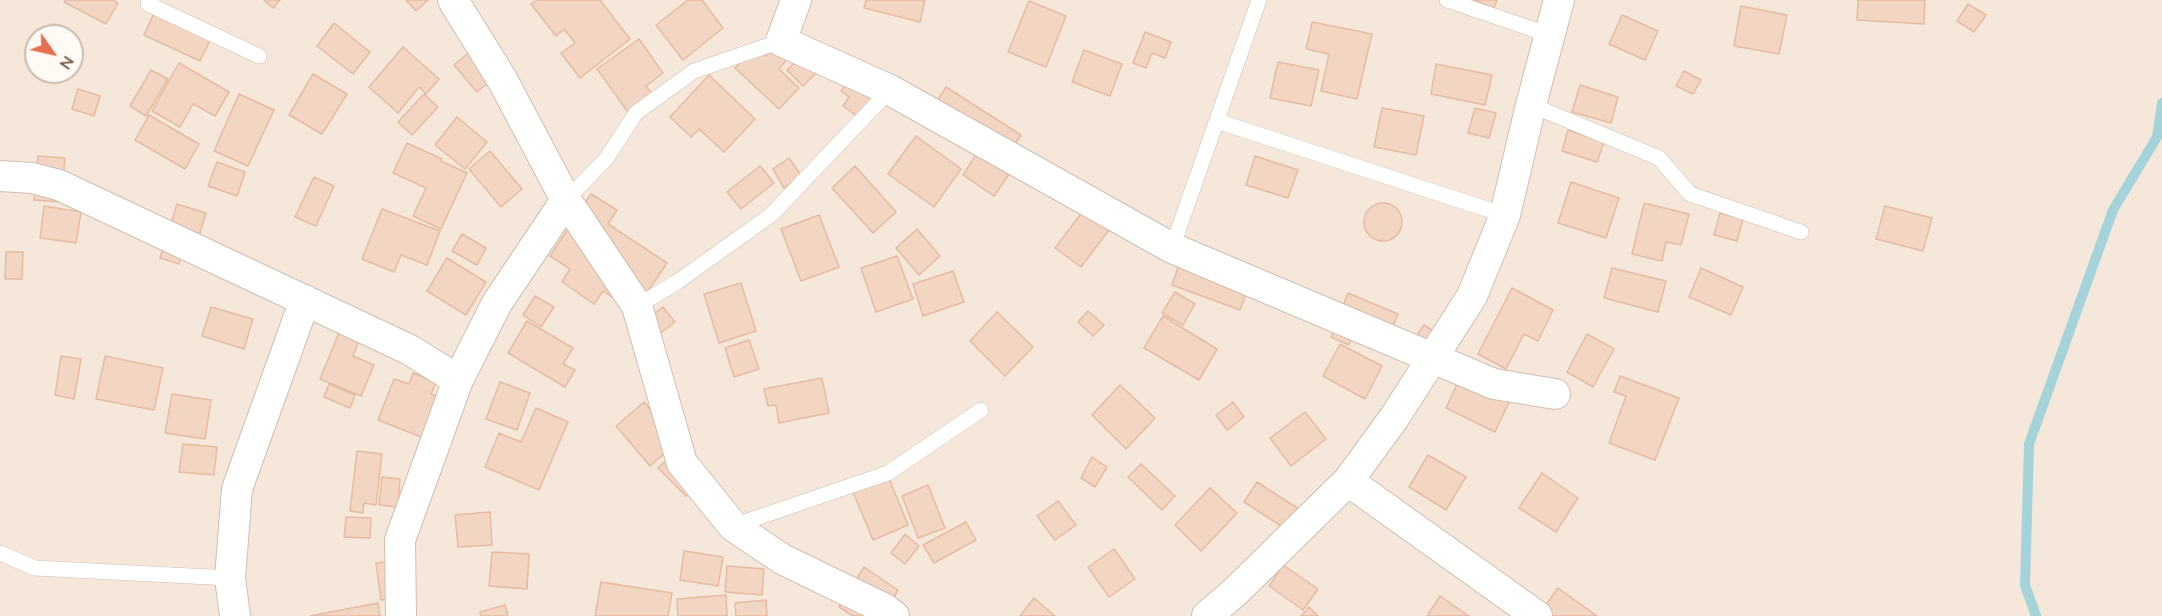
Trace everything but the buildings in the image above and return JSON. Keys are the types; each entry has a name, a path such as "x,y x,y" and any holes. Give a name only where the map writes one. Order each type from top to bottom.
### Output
{"street":[{"path":"453,0 502,81 566,200 637,306 682,463 733,526 782,559 885,609 894,616"},
{"path":"796,0 782,41 890,90 1172,248 1494,384 1555,394"},
{"path":"1207,616 1348,481 1394,418 1472,296 1505,215 1559,0"},
{"path":"0,177 32,178 59,185 410,350 458,380"},
{"path":"401,616 400,540 458,380 497,303 566,200"},
{"path":"236,616 230,578 237,489 305,300"},
{"path":"1348,481 1538,616"}],"lane":[{"path":"151,0 148,4 259,56"},
{"path":"1172,248 1259,0"},
{"path":"1448,0 1550,35"},
{"path":"566,200 606,159 636,113 694,71 782,41"},
{"path":"637,306 676,282 771,215 890,90"},
{"path":"1531,105 1659,158 1690,194 1801,232"},
{"path":"1217,121 1505,215"},
{"path":"733,526 888,473 981,410"},
{"path":"0,553 35,568 230,578"}],"shaded area":[{"path":"0,0 2162,0 2162,616 0,616"}],"waterway":[{"path":"2036,616 2025,585 2029,444 2113,210 2157,137 2162,103"}]}
